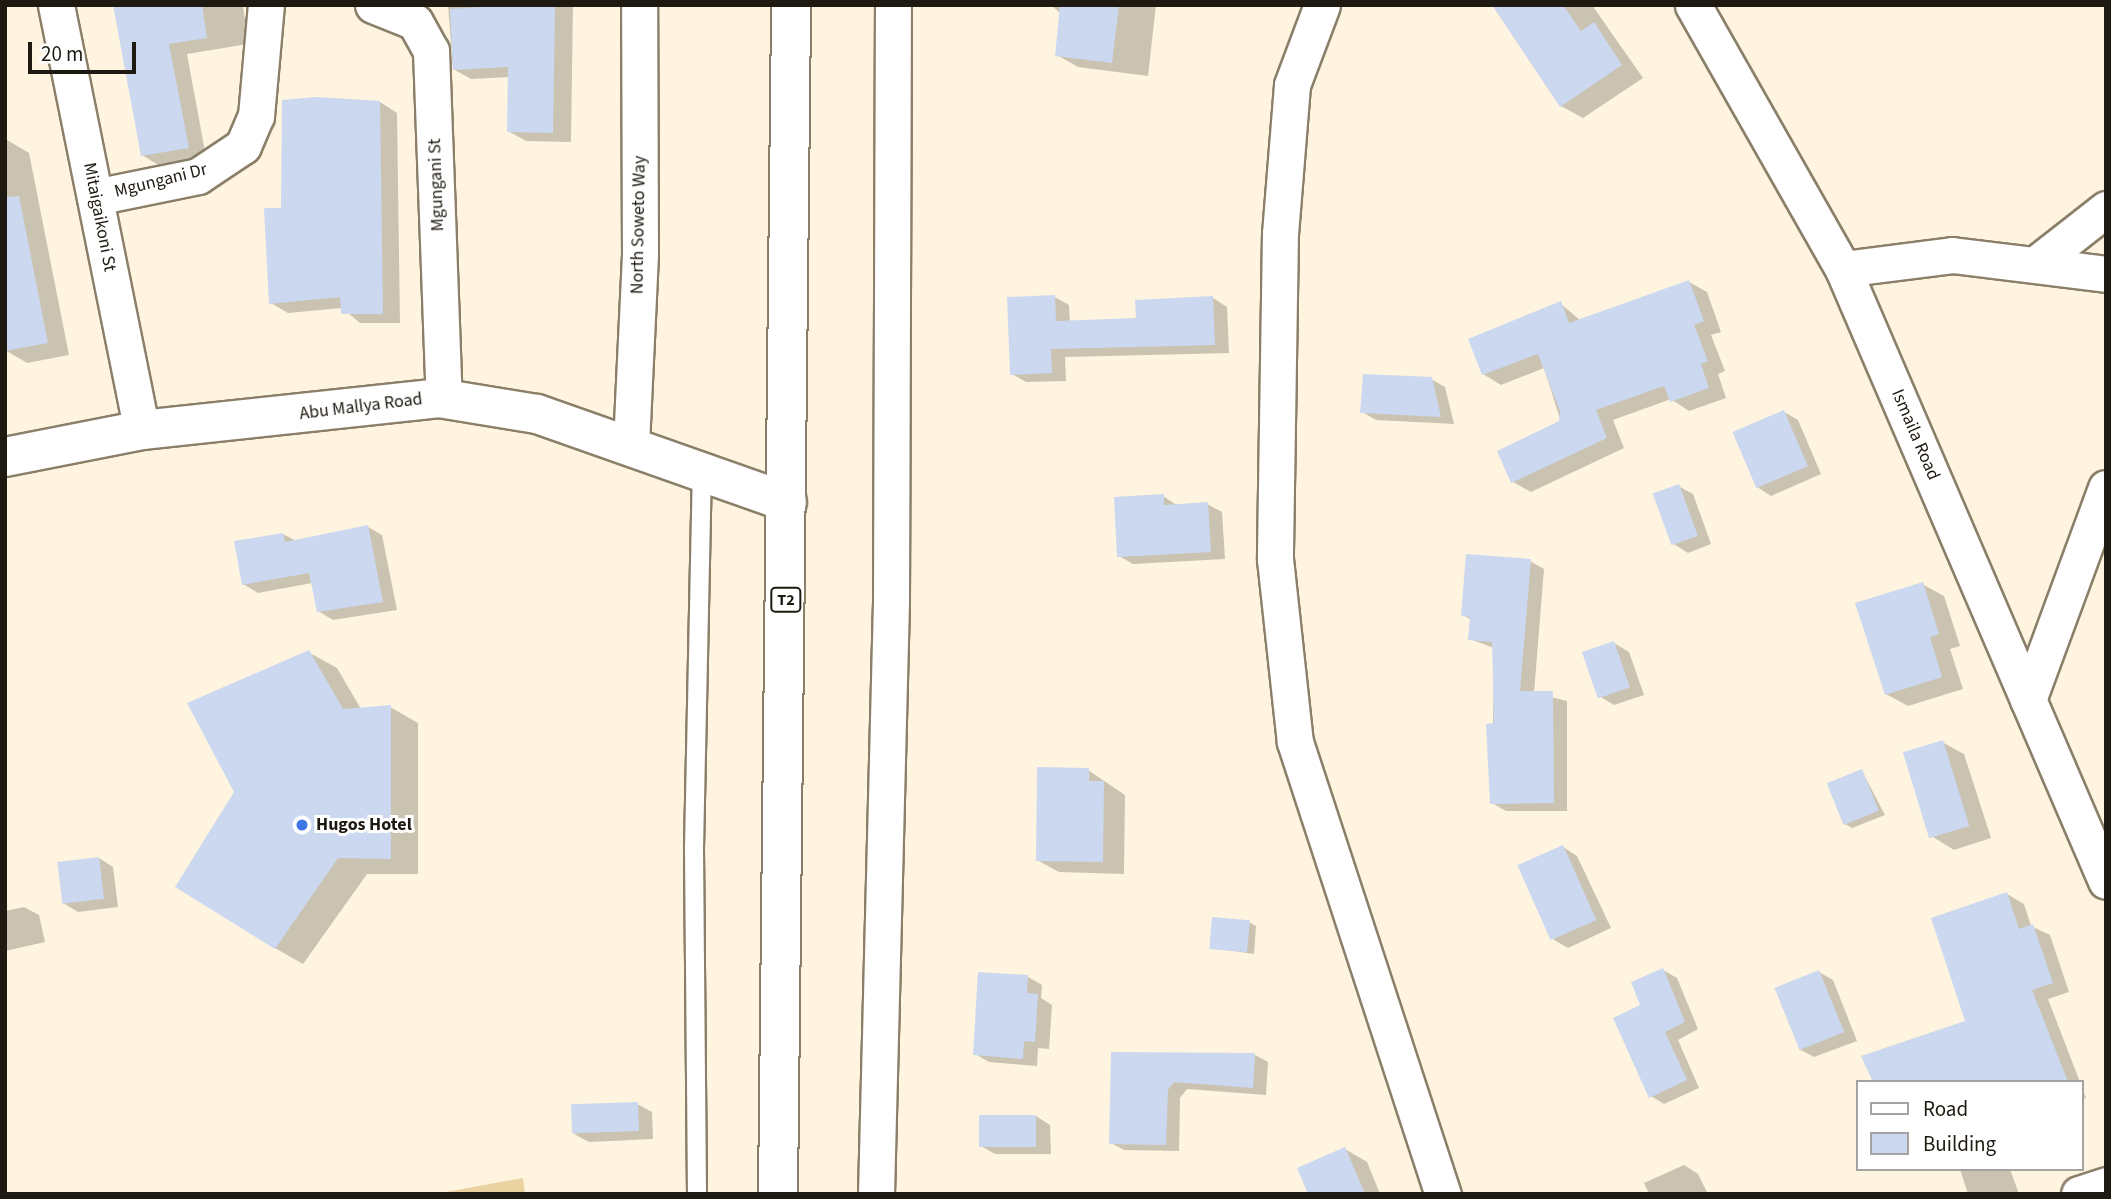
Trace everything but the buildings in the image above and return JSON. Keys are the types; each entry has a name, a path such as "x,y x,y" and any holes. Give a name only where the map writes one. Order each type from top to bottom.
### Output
{"main road":[{"name":"T2","path":"778,1194 791,5"},
{"name":"Abu Mallya Road","path":"5,457 142,429 444,399 537,414 787,502"}],"street":[{"name":"Mitaigaikoni St","path":"56,5 142,429"},
{"name":"Mgungani Dr","path":"95,197 198,176 243,146 256,117 266,5"},
{"name":"Mgungani St","path":"373,5 415,22 431,51 444,399"},
{"name":"North Soweto Way","path":"631,445 640,254 639,5"},
{"path":"876,1194 891,601 892,5"},
{"path":"1322,5 1292,85 1280,233 1275,559 1295,742 1443,1194"},
{"name":"Ismaila Road","path":"1693,5 1843,269 2106,881"},
{"path":"2037,263 2106,209"},
{"path":"1843,269 1952,255 2037,263 2106,274"},
{"path":"2028,700 2106,488"},
{"path":"2078,1194 2106,1185"}],"lane":[{"path":"697,1194 694,848 702,470"}],"shaded area":[{"path":"523,1178 525,1194 435,1194"}],"place":[{"name":"Hugos Hotel","path":"302,825"}]}
